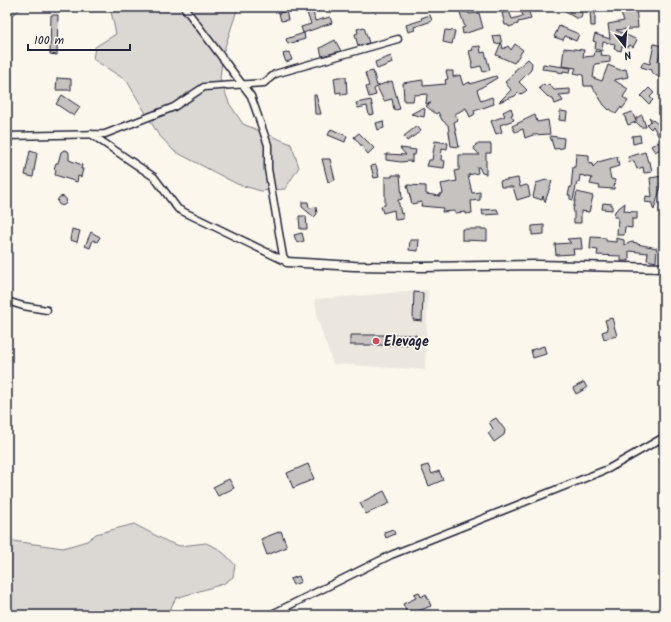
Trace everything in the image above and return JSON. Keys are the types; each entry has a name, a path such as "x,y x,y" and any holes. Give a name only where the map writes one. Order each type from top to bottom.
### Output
{"street":[{"path":"184,7 251,96 268,145 268,169 283,256 287,262"},
{"path":"7,136 105,134 174,107 204,88 264,83 275,74 398,40"},
{"path":"90,134 154,178 178,209 287,262 377,266 537,265 664,268"},
{"path":"7,301 23,306 47,310"},
{"path":"270,615 391,555 608,469 664,437"}],"shaded area":[{"path":"7,7 23,7 7,19"},
{"path":"110,7 238,7 223,53 220,78 229,103 243,124 291,144 299,167 285,189 261,191 237,184 174,151 158,134 127,81 93,59 95,47 116,34"},
{"name":"Elevage","path":"428,290 425,370 333,364 317,318 315,299"},
{"path":"134,524 168,542 180,546 206,543 217,548 235,565 233,577 223,584 176,598 167,615 7,615 7,543 13,541 63,548 87,541 96,534"}],"building":[{"path":"458,7 464,7 466,12 469,14 479,13 483,28 463,34 462,28 465,27"},
{"path":"568,7 573,7 582,13 581,18 576,18 565,12"},
{"path":"626,7 636,7 638,28 616,30 637,40 633,47 630,45 629,47 622,46 621,51 614,49 615,44 603,42 602,51 595,49 596,42 593,41 595,34 610,39 608,24 624,21 620,11 627,8"},
{"path":"595,8 595,26 591,26 590,10"},
{"path":"528,9 531,19 518,22 518,24 509,27 508,25 505,25 502,13 509,11 512,19 523,16 521,10"},
{"path":"286,11 288,20 281,21 279,13"},
{"path":"313,11 315,21 330,17 332,23 303,33 301,27 311,24 307,13"},
{"path":"51,15 58,15 57,55 50,54"},
{"path":"430,15 432,21 414,27 415,30 408,32 406,25 422,20 421,18"},
{"path":"559,26 579,34 576,41 565,36 563,40 554,37"},
{"path":"364,27 369,43 358,46 355,34 358,33 357,29"},
{"path":"445,30 455,31 452,44 443,42"},
{"path":"304,33 305,39 288,44 286,39"},
{"path":"500,35 503,49 508,46 511,50 515,44 523,50 514,63 496,55 501,43 495,44 493,36"},
{"path":"335,40 341,51 322,56 320,48"},
{"path":"654,44 662,46 658,61 664,63 664,72 660,78 651,72 652,70 641,67 643,62 650,64"},
{"path":"480,46 481,53 485,52 490,70 483,72 481,66 472,68 469,51 473,50 472,47"},
{"path":"564,48 584,50 583,57 594,56 595,51 602,52 601,55 610,56 610,62 595,64 593,78 602,81 608,65 620,70 626,69 628,77 614,80 628,89 623,97 628,101 622,109 621,107 616,114 610,109 609,110 592,86 584,86 583,75 574,73 576,68 562,66"},
{"path":"289,52 292,60 286,62 283,54"},
{"path":"391,56 393,63 377,69 375,62"},
{"path":"528,59 532,63 531,70 519,82 527,90 499,102 511,90 505,82 512,76 511,75 515,72 514,71"},
{"path":"543,64 571,68 570,72 563,71 563,73 542,69"},
{"path":"373,71 377,86 392,81 400,109 394,110 392,99 384,101 377,87 374,89 376,95 369,97 366,87 369,86 365,73"},
{"path":"446,71 453,71 453,77 460,75 463,85 496,76 497,78 477,90 481,101 492,97 494,104 474,111 475,114 470,117 466,108 455,114 458,120 454,122 459,147 451,146 448,125 442,120 438,112 436,114 426,106 431,103 426,104 427,94 414,95 413,101 404,101 403,83 423,80 423,86 446,84 445,80 448,79"},
{"path":"346,77 347,94 341,95 341,92 336,93 334,78"},
{"path":"57,78 71,79 71,90 56,90"},
{"path":"544,84 546,86 549,84 554,90 570,89 570,94 559,95 563,101 555,104 553,99 549,98 539,88"},
{"path":"649,88 654,93 650,97 653,100 649,104 641,96"},
{"path":"62,95 80,107 74,116 56,104"},
{"path":"314,95 316,95 321,114 315,114"},
{"path":"371,100 374,114 369,115 367,106 358,108 356,103"},
{"path":"422,108 425,109 424,117 411,114"},
{"path":"511,108 513,114 511,115 514,120 500,125 502,132 496,134 491,121 505,116 503,112"},
{"path":"560,111 567,112 566,121 559,120"},
{"path":"632,112 636,121 636,118 642,115 646,127 641,127 636,122 628,125 624,115"},
{"path":"535,115 537,122 548,120 550,134 533,135 525,138 523,129 515,132 512,126"},
{"path":"649,117 664,129 664,137 660,139 653,126 651,129 647,125 651,121"},
{"path":"383,121 384,128 378,130 376,123"},
{"path":"417,126 421,131 407,141 404,136"},
{"path":"331,129 347,136 345,142 328,135"},
{"path":"359,133 374,148 368,154 354,137"},
{"path":"640,135 641,142 633,144 632,136"},
{"path":"550,136 564,138 563,148 554,149"},
{"path":"435,141 448,143 447,149 442,148 441,160 445,161 444,168 427,166 429,160 432,160"},
{"path":"658,142 662,148 655,152 651,146"},
{"path":"476,144 491,144 491,153 486,153 486,174 482,173 479,167 477,167 478,173 468,175 472,193 480,192 480,200 471,201 472,213 455,213 455,211 442,212 443,208 421,206 422,202 412,204 407,185 426,186 426,194 440,196 440,194 443,193 441,184 457,181 455,171 459,170 459,155 480,155 474,149"},
{"path":"400,148 416,150 415,155 412,155 412,162 386,160 386,154 406,155"},
{"path":"64,150 68,151 69,153 69,160 82,165 81,169 83,169 81,177 78,176 77,182 55,175 56,170 54,169 56,163 58,163 61,152"},
{"path":"30,151 37,153 33,177 25,175"},
{"path":"645,152 648,162 650,162 652,172 644,173 643,167 637,169 634,161 629,162 628,157"},
{"path":"576,154 589,155 589,164 592,163 593,167 598,162 617,157 619,166 609,169 611,179 615,180 614,189 599,188 600,186 590,184 592,178 580,175 573,200 570,199 570,195 568,195 570,187 571,188"},
{"path":"322,159 330,159 335,180 328,182"},
{"path":"376,165 379,177 374,178 371,166"},
{"path":"392,175 400,175 402,199 398,200 401,214 403,213 403,219 395,220 394,210 383,213 381,206 385,205 385,177 392,177"},
{"path":"662,176 664,189 660,189 654,210 652,203 645,202 646,196 652,197 650,178"},
{"path":"518,178 520,187 526,185 528,186 530,196 517,200 513,187 501,187 500,181"},
{"path":"546,180 552,181 545,202 543,196 542,200 533,197 536,183"},
{"path":"577,192 593,196 589,212 581,211 581,223 574,223 573,210"},
{"path":"60,197 64,197 66,201 64,205 60,205 58,203 58,199"},
{"path":"302,202 308,202 309,208 316,207 317,214 314,217 302,207"},
{"path":"603,203 612,204 612,210 602,209"},
{"path":"625,203 624,211 637,212 637,219 632,219 632,228 625,227 624,235 617,235 618,217 614,217 615,211"},
{"path":"497,209 499,214 483,215 482,210"},
{"path":"299,216 306,216 307,229 300,229"},
{"path":"544,225 544,234 532,235 532,226"},
{"path":"72,229 80,231 77,242 70,240"},
{"path":"462,229 487,229 487,241 462,240"},
{"path":"91,232 100,237 97,242 93,240 90,248 85,246"},
{"path":"302,233 304,241 297,243 294,235"},
{"path":"591,237 606,238 606,241 616,242 616,238 624,240 624,245 632,242 657,248 656,262 647,260 648,253 629,251 629,261 621,261 621,256 597,255 598,250 590,249"},
{"path":"581,238 582,249 573,249 574,254 556,255 555,244 571,243 567,239"},
{"path":"410,240 419,240 418,251 409,250"},
{"path":"414,292 423,293 422,321 413,320"},
{"path":"612,318 617,336 604,339 602,332 608,330 605,320"},
{"path":"350,335 416,335 416,345 350,345"},
{"path":"544,346 546,354 533,358 531,350"},
{"path":"584,382 587,388 576,394 573,388"},
{"path":"496,418 505,430 504,435 494,442 488,433 493,429 489,422"},
{"path":"308,464 314,479 293,488 287,473"},
{"path":"428,465 432,474 439,471 443,480 429,486 421,467"},
{"path":"229,479 234,488 218,496 213,487"},
{"path":"384,491 390,503 366,514 360,503"},
{"path":"393,529 395,534 386,538 384,532"},
{"path":"281,531 287,547 267,555 261,539"},
{"path":"299,576 301,582 293,585 290,579"},
{"path":"419,592 421,597 426,594 431,606 408,615 403,604 416,598 414,594"}],"place":[{"name":"Elevage","path":"376,341"}]}
